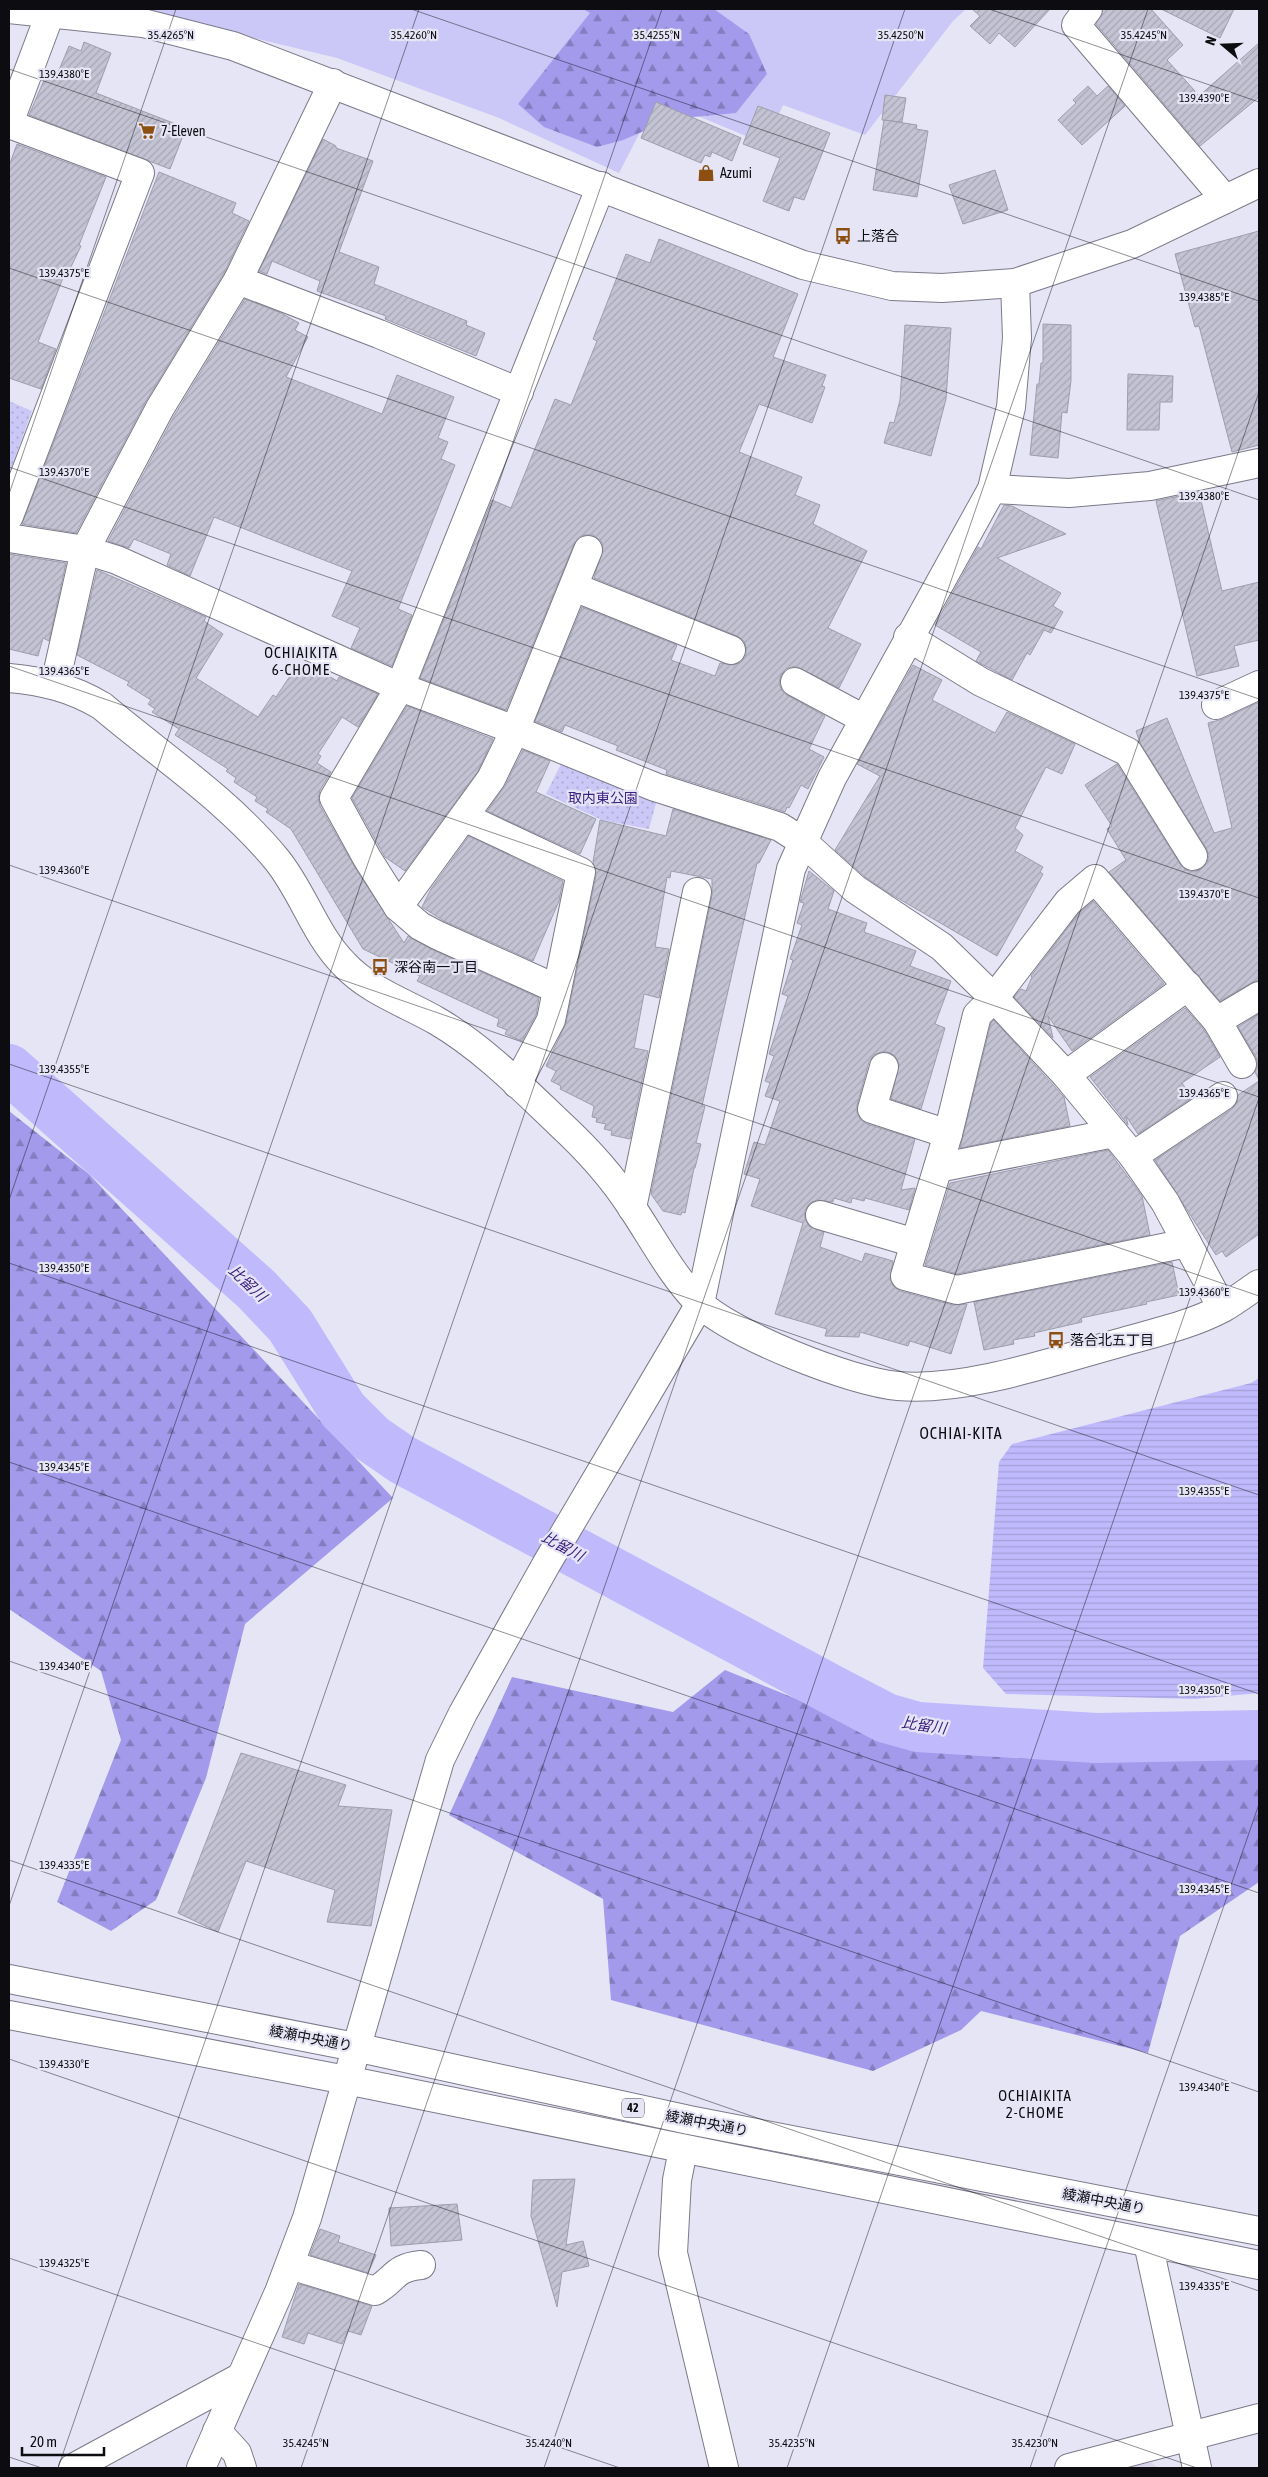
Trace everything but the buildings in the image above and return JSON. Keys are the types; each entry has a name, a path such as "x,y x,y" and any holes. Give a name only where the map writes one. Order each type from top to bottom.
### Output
{"street":[{"path":"9,9 172,29 233,46 803,265 892,286 942,288 1015,283 1132,244 1259,183"},
{"path":"1088,9 1076,25 1225,199"},
{"path":"9,516 140,173 9,124 50,14"},
{"path":"55,684 85,550 160,408 238,280 333,83"},
{"path":"557,989 420,926 398,907 367,858 334,798 400,687 601,186"},
{"path":"238,280 378,334 519,392"},
{"path":"201,2468 290,2265 307,2218 355,2047 440,1760 463,1713 547,1563 700,1304 787,881 802,841 832,778 908,637 992,489 1011,407 1017,338 1015,283"},
{"path":"992,489 1069,492 1150,486 1259,463"},
{"path":"9,538 85,550 117,560 400,687 515,730 655,787 780,827 802,841 855,889 942,946 1066,1075 1133,1156 1165,1202 1222,1308"},
{"path":"398,907 491,779 515,730 588,550"},
{"path":"574,588 730,650"},
{"path":"908,637 981,682 1128,752 1193,856"},
{"path":"9,678 55,684 84,695 102,706 242,823 278,861 305,902 329,946 344,965 366,983 438,1022 478,1049 597,1160 632,1208 658,1249 700,1304 738,1328 784,1351 869,1381 899,1386 935,1386 994,1377 1189,1322 1222,1308 1259,1284"},
{"path":"795,682 864,719"},
{"path":"1216,705 1259,685"},
{"path":"464,817 581,872 551,1020 517,1084"},
{"path":"1187,1243 957,1290 905,1276 948,1134 977,1015 994,998 1068,902 1095,879 1217,1021 1242,1064"},
{"path":"632,1208 697,892"},
{"path":"1066,1075 1188,986"},
{"path":"1217,1021 1259,996"},
{"path":"884,1067 872,1109 948,1134"},
{"path":"1133,1156 1223,1096"},
{"path":"938,1168 1114,1134"},
{"path":"820,1214 915,1243"},
{"name":"綾瀬中央通り","path":"9,1979 355,2047 698,2122 1259,2231"},
{"name":"42","path":"9,2015 346,2080 683,2150 1259,2265"},
{"path":"683,2150 677,2180 673,2253 724,2468"},
{"path":"1148,2243 1197,2468"},
{"path":"290,2265 375,2290 387,2283 405,2267 421,2265"},
{"path":"73,2468 239,2378"},
{"path":"1069,2468 1259,2418"},
{"path":"217,2431 237,2453 242,2468"}],"shaded area":[{"path":"1259,1378 1259,1693 1195,1699 1006,1694 983,1668 999,1462 1012,1444 1251,1383"},
{"path":"1150,2462 1159,2468 1127,2468"}],"green space":[{"path":"133,9 966,9 953,21 865,135 783,105 765,144 657,99 619,173 499,118 337,58"},
{"path":"583,9 714,9 749,34 767,74 736,113 672,119 623,140 597,147 544,127 518,104 590,13"},
{"path":"9,401 32,411 9,474"},
{"name":"取内東公園","path":"562,762 658,796 649,829 602,820 546,794"},
{"path":"9,1111 89,1174 393,1498 245,1624 206,1778 156,1900 111,1931 57,1902 121,1740 101,1671 9,1609"},
{"path":"725,1670 919,1748 1259,1752 1259,1882 1180,1936 1148,2053 981,2011 961,2030 873,2071 611,2000 603,1899 449,1815 512,1677 673,1712"}],"waterway":[{"name":"比留川","path":"9,1069 256,1289 290,1325 343,1410 371,1438 403,1460 836,1692 886,1718 918,1727 1096,1738 1259,1735"}],"place":[{"name":"7-Eleven","path":"147,131"},
{"name":"Azumi","path":"706,173"},
{"name":"上落合","path":"843,236"},
{"name":"深谷南一丁目","path":"380,967"},
{"name":"落合北五丁目","path":"1056,1340"}],"district":[{"name":"OCHIAIKITA 6-CHOME","path":"301,660"},
{"name":"OCHIAI-KITA","path":"961,1433"},
{"name":"OCHIAIKITA 2-CHOME","path":"1035,2104"}]}
